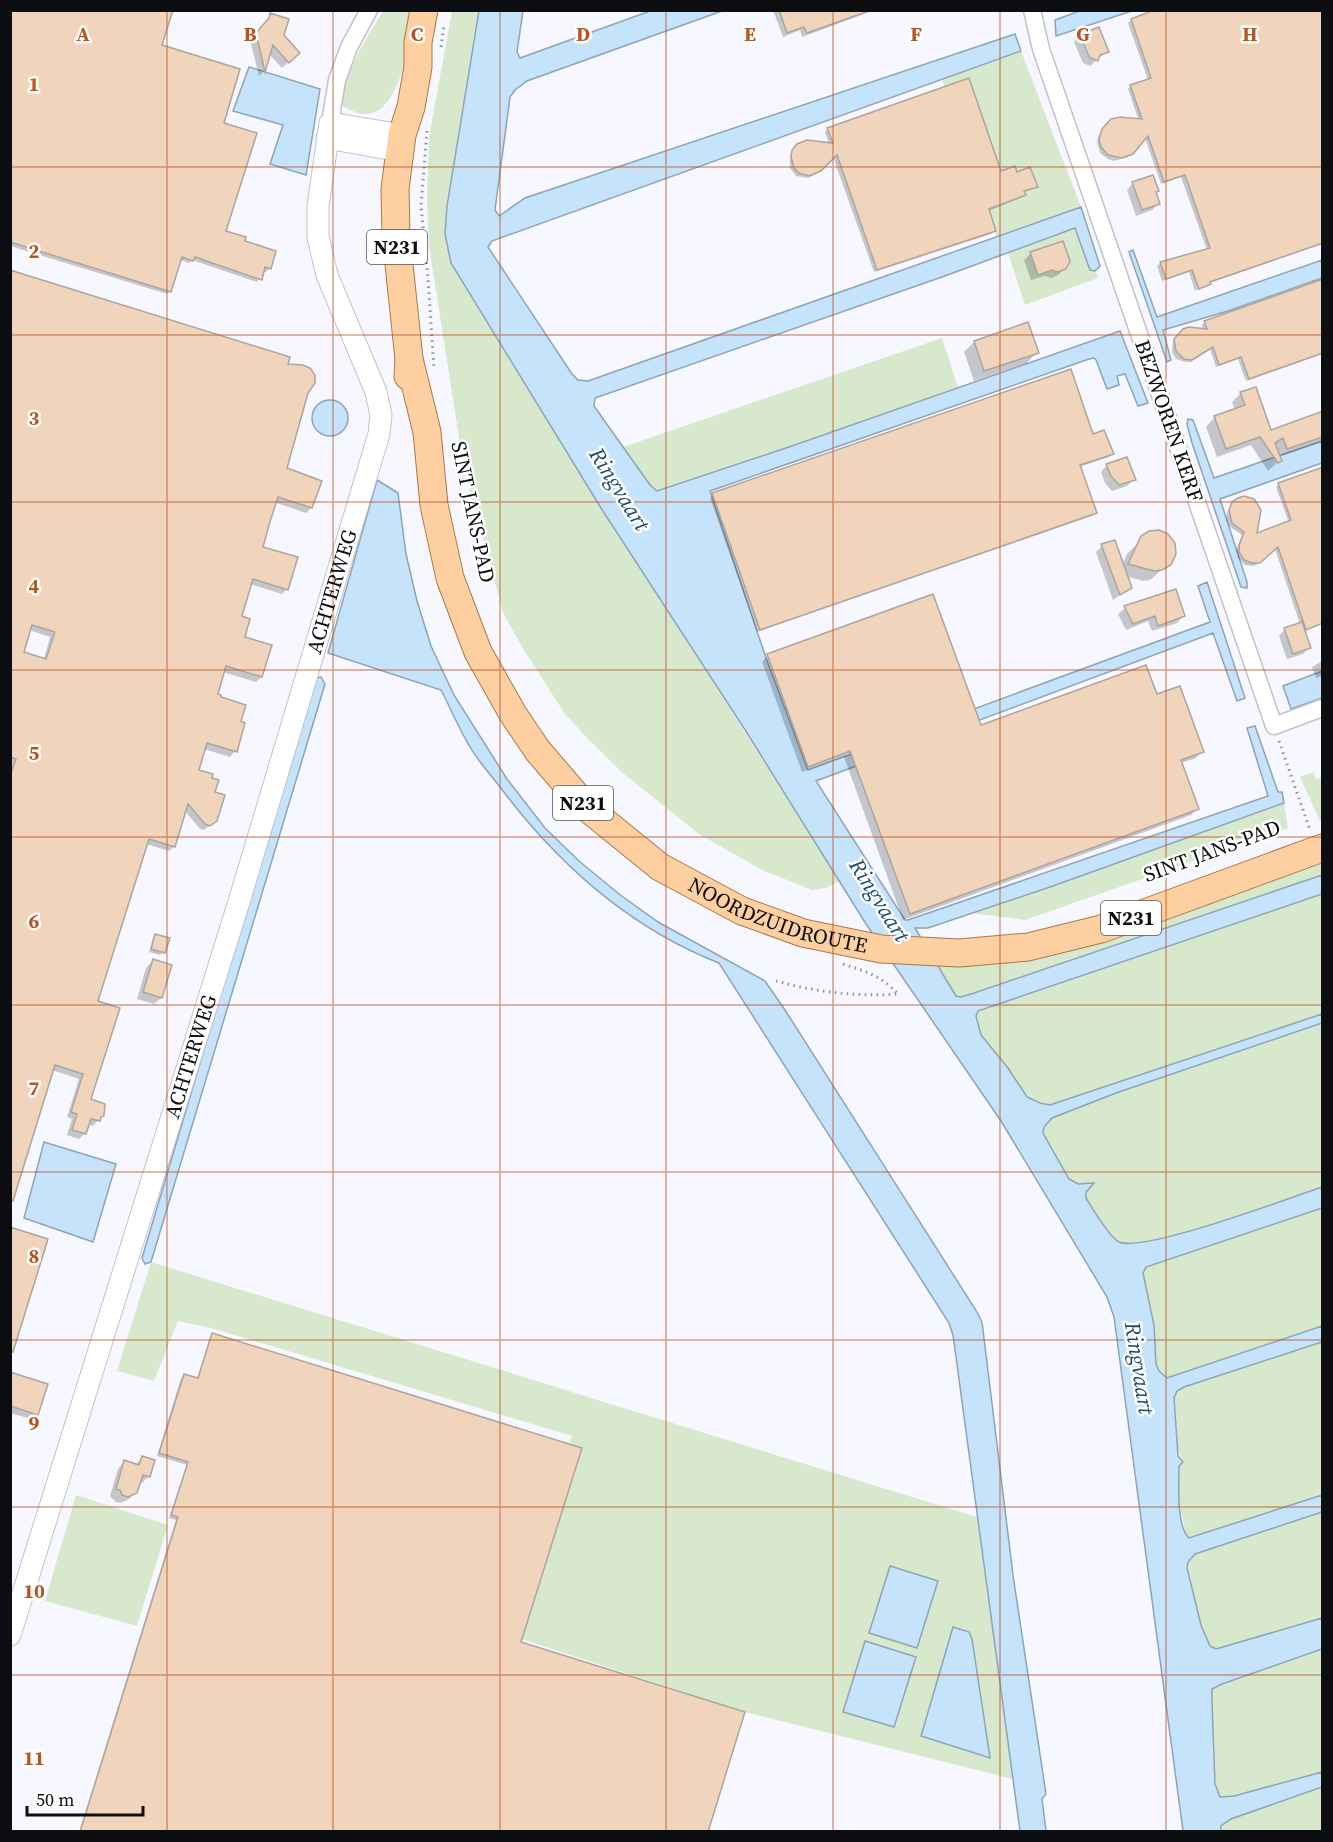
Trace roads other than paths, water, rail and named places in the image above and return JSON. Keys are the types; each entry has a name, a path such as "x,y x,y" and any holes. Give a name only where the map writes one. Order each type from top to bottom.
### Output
{"main road":[{"name":"NOORDZUIDROUTE","path":"434,16 429,48 407,63 397,106 410,138 395,189 396,236 409,359 427,432 434,505 450,578 478,652 513,714 538,751 586,807 660,867 742,911 804,933 881,949 931,952 959,953 1028,947 1101,929 1316,835"}],"street":[{"name":"ACHTERWEG","path":"10,1635 238,905 379,435 381,415 376,392 327,275 318,237 318,206 337,80 349,47 369,10"},
{"name":"BEZWOREN KERF","path":"1032,10 1041,49 1274,726 1323,708"},
{"path":"328,130 410,138"}],"water":[{"path":"1082,10 1132,11 1056,36 1055,20"},
{"name":"Ringvaart","path":"479,11 523,11 517,52 520,58 650,11 722,11 527,81 515,90 510,97 495,210 499,216 525,198 1015,34 1021,51 492,241 488,247 572,374 578,380 588,381 1081,207 1100,266 1095,271 1090,270 1075,228 595,398 594,406 650,485 657,491 1120,331 1148,403 1138,406 1125,374 1117,376 1119,385 1107,389 1096,360 1089,359 710,491 766,658 808,770 1210,622 1198,586 1207,582 1245,698 1237,701 1213,633 816,781 905,920 908,920 1268,796 1247,728 1255,726 1278,792 1282,792 1284,803 1050,887 928,928 915,928 956,996 961,997 1322,875 1322,894 978,1011 976,1016 981,1035 1008,1068 1027,1097 1050,1105 1322,1014 1322,1023 1116,1093 1052,1118 1044,1127 1043,1133 1069,1179 1078,1184 1094,1183 1086,1192 1086,1198 1106,1229 1119,1242 1156,1240 1250,1212 1322,1187 1322,1208 1146,1267 1143,1273 1154,1325 1156,1364 1159,1371 1167,1378 1322,1326 1322,1342 1184,1387 1177,1391 1174,1398 1178,1456 1183,1462 1179,1466 1180,1514 1189,1538 1322,1495 1322,1512 1195,1554 1188,1562 1187,1568 1201,1625 1210,1646 1216,1649 1322,1618 1322,1649 1212,1689 1215,1784 1220,1797 1234,1796 1322,1772 1322,1787 1231,1819 1221,1826 1221,1831 1183,1831 1114,1317 1107,1297 1001,1121 866,924 747,733 601,508 451,263 445,234 447,206"},
{"path":"249,67 320,89 306,175 270,164 283,125 233,111"},
{"path":"1133,250 1157,317 1322,260 1322,278 1228,311 1163,330 1171,360 1167,362 1129,252"},
{"path":"330,400 343,405 348,418 343,431 330,436 317,431 312,418 317,405"},
{"path":"1188,419 1193,420 1214,478 1322,441 1322,463 1220,499 1247,588 1241,587 1192,443 1187,424"},
{"path":"377,480 398,493 406,554 431,646 454,695 507,779 545,828 579,861 619,894 658,922 765,981 982,1322 1013,1575 1046,1794 1042,1799 1046,1831 1020,1831 953,1335 949,1323 719,963 686,949 655,931 626,912 571,867 522,815 477,757 462,733 441,690 328,653"},
{"path":"1322,671 1322,698 1291,709 1283,686"},
{"path":"321,677 325,684 151,1262 145,1264 142,1258 315,678"},
{"path":"44,1142 116,1164 93,1242 24,1218"},
{"path":"890,1566 938,1581 917,1648 869,1633"},
{"path":"953,1627 969,1632 972,1639 990,1758 921,1736"},
{"path":"865,1641 916,1657 894,1727 843,1712"}]}
